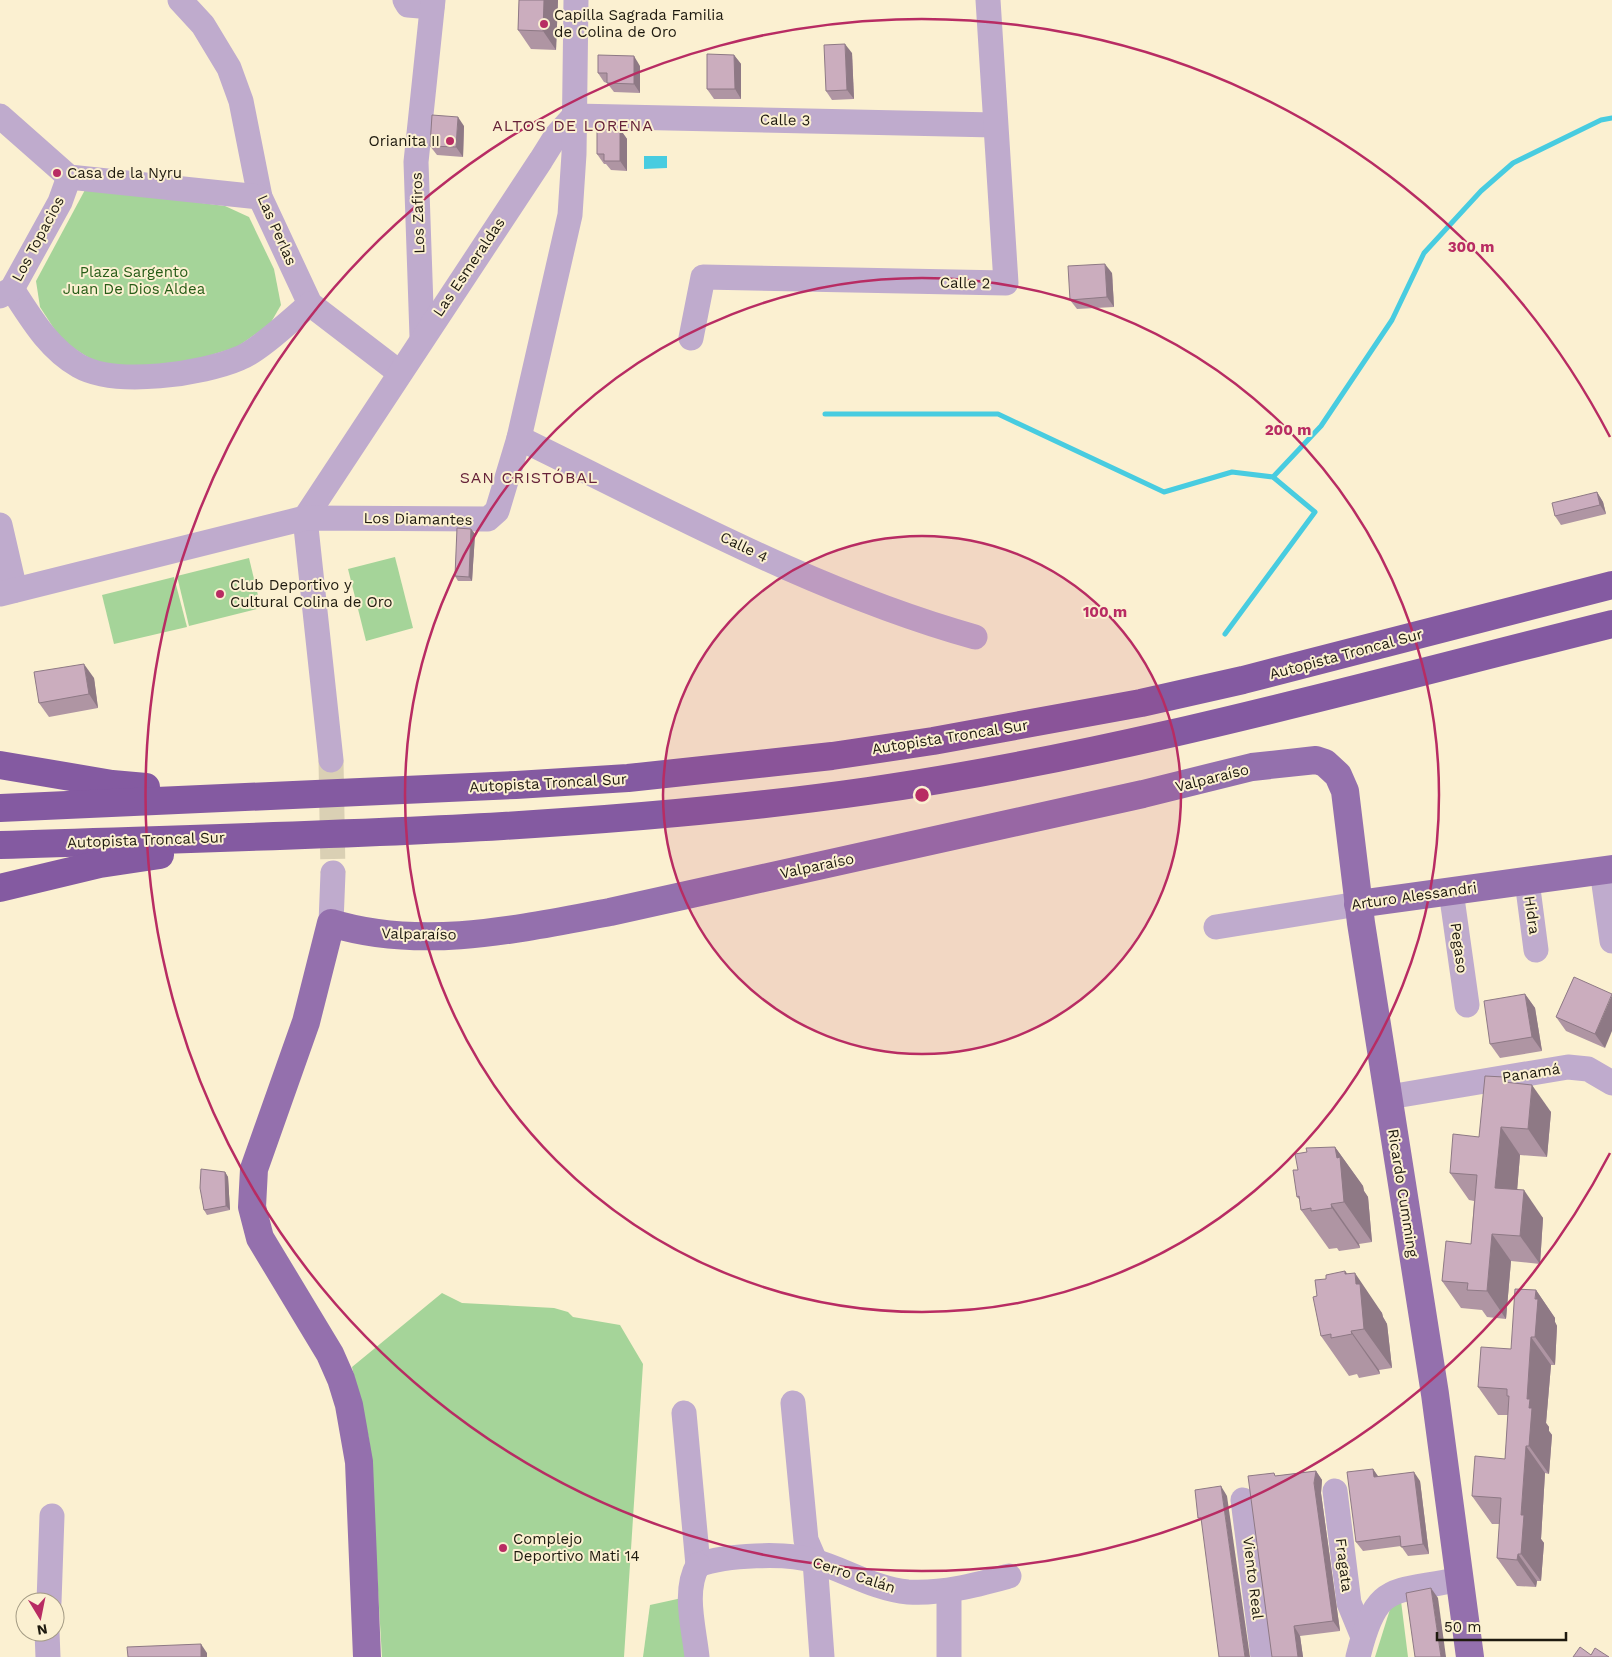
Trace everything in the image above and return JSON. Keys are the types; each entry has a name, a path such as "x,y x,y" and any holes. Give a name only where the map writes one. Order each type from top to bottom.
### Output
{"highway":[{"name":"Autopista Troncal Sur","path":"0,808 274,797 628,778 832,756 1037,724 1243,680 1612,584"},
{"name":"Autopista Troncal Sur","path":"0,845 353,833 676,814 783,802 958,777 1154,738 1612,624"},
{"name":"Autopista Troncal Sur","path":"0,765 112,784 274,797"},
{"name":"Autopista Troncal Sur","path":"0,888 100,864 142,857 353,833"}],"main road":[{"name":"Ricardo Cumming","path":"1299,761 1316,760 1325,763 1338,775 1342,782 1358,904 1434,1394 1470,1657"},
{"name":"Valparaíso","path":"331,923 379,934 421,936 471,935 526,928 610,912 1124,799 1252,767 1299,761"},
{"name":"Arturo Alessandri","path":"1358,904 1607,869"},
{"path":"331,923 306,1022 254,1169 251,1194 255,1223 260,1238 330,1354 349,1405 359,1462 367,1657"}],"street":[{"name":"Las Perlas","path":"180,0 202,25 229,68 241,101 260,197 310,304 400,373"},
{"path":"405,0 408,5 433,3"},
{"path":"574,116 576,0"},
{"name":"Calle 2","path":"691,338 703,277 1006,283 988,0"},
{"name":"Los Zafiros","path":"422,336 416,162 433,3"},
{"path":"0,116 69,177 260,197"},
{"name":"Calle 3","path":"574,116 996,125"},
{"name":"Las Esmeraldas","path":"305,518 400,373 422,336 556,136 574,116"},
{"name":"Los Diamantes","path":"8,592 305,518 488,519 497,511 519,438 570,215 573,188 574,116"},
{"name":"Los Topacios","path":"6,292 60,202 69,177"},
{"path":"6,292 42,335 80,366 104,374 133,377 185,373 241,358 310,304"},
{"name":"Calle 4","path":"519,438 798,573 880,608 975,637"},
{"path":"305,518 331,760"},
{"path":"0,524 8,592"},
{"path":"1607,869 1612,941"},
{"path":"331,923 333,873"},
{"name":"Hidra","path":"1527,880 1536,950"},
{"name":"Pegaso","path":"1451,891 1467,1005"},
{"name":"Arturo Alessandri","path":"1216,927 1358,904"},
{"name":"Panamá","path":"1389,1097 1568,1067 1588,1069 1612,1082"},
{"path":"793,1403 806,1540 815,1560 822,1657"},
{"path":"684,1413 698,1565 691,1576 690,1591 697,1657"},
{"name":"Fragata","path":"1335,1491 1349,1603 1360,1647"},
{"name":"Viento Real","path":"1244,1500 1263,1657"},
{"path":"49,1592 52,1516"},
{"name":"Cerro Calán","path":"698,1565 711,1560 789,1555 815,1560 884,1588 908,1592 950,1591 1009,1576"},
{"path":"1360,1647 1371,1614 1391,1593 1411,1586 1460,1579"},
{"path":"949,1657 950,1591"},
{"path":"48,1642 48,1657"}],"green space":[{"name":"Plaza Sargento Juan De Dios Aldea","path":"86,188 225,206 249,217 274,269 281,305 270,324 237,347 176,366 133,369 94,361 62,341 40,307 36,281"},
{"path":"395,557 413,628 366,641 348,569"},
{"path":"249,558 261,608 189,626 177,576"},
{"path":"174,577 187,627 114,644 102,595"},
{"name":"Complejo Deportivo Mati 14","path":"442,1293 462,1303 554,1308 568,1312 573,1317 620,1325 643,1364 624,1657 382,1657 369,1439 352,1367"},
{"path":"682,1598 688,1657 643,1657 650,1605"},
{"path":"1401,1601 1408,1657 1375,1657 1392,1603"}],"water":[{"path":"644,156 667,156 667,168 644,169"}],"building":[{"path":"519,0 544,0 543,31 518,30"},
{"path":"845,44 847,90 826,91 824,45"},
{"path":"707,54 734,55 735,89 707,89"},
{"path":"598,55 634,56 634,84 607,83 607,73 598,73"},
{"path":"432,115 458,117 456,147 430,146"},
{"path":"620,129 620,161 604,161 604,154 597,154 597,130"},
{"path":"1105,264 1107,297 1070,300 1068,266"},
{"path":"1597,492 1600,505 1555,516 1552,503"},
{"path":"457,528 471,529 469,577 455,576"},
{"path":"84,664 89,694 39,703 34,672"},
{"path":"1574,977 1612,994 1595,1034 1556,1017"},
{"path":"1525,994 1532,1037 1490,1044 1484,1001"},
{"path":"1485,1076 1504,1077 1504,1082 1532,1085 1528,1129 1501,1127 1495,1188 1524,1190 1520,1236 1492,1234 1487,1291 1467,1290 1468,1283 1442,1281 1446,1241 1471,1244 1477,1175 1450,1173 1453,1134 1479,1137"},
{"path":"1335,1147 1337,1158 1340,1157 1344,1202 1331,1204 1332,1208 1311,1211 1311,1208 1301,1210 1293,1170 1298,1170 1295,1154 1307,1152 1306,1148"},
{"path":"201,1169 225,1172 226,1206 204,1210 200,1188"},
{"path":"1345,1271 1345,1274 1355,1273 1356,1284 1360,1284 1364,1329 1351,1331 1352,1334 1331,1338 1331,1334 1321,1336 1313,1297 1317,1296 1315,1280 1326,1279 1326,1275"},
{"path":"1515,1289 1536,1290 1535,1299 1538,1299 1535,1337 1531,1337 1527,1399 1530,1399 1529,1408 1532,1408 1529,1446 1526,1446 1521,1515 1524,1515 1521,1554 1518,1554 1517,1560 1497,1558 1501,1498 1472,1496 1475,1456 1505,1459 1509,1396 1507,1396 1507,1389 1478,1387 1481,1347 1511,1349"},
{"path":"1373,1469 1374,1477 1414,1472 1423,1544 1401,1547 1400,1536 1356,1542 1347,1472"},
{"path":"1316,1471 1314,1483 1333,1621 1294,1626 1298,1657 1272,1657 1248,1476 1274,1473 1275,1476"},
{"path":"1221,1486 1245,1657 1219,1657 1201,1518 1198,1518 1195,1490"},
{"path":"1431,1588 1441,1657 1415,1657 1406,1593"},
{"path":"201,1644 201,1657 128,1657 127,1647"},
{"path":"1580,1647 1591,1655 1595,1648 1609,1657 1573,1657"}],"waterway":[{"path":"1273,477 1321,426 1392,320 1424,253 1481,191 1513,163 1601,120 1612,118"},
{"path":"825,414 998,414 1164,492 1232,472 1273,477 1315,512 1225,634"}],"tunnel":[{"path":"331,760 333,873"}],"place":[{"name":"Capilla Sagrada Familia de Colina de Oro","path":"544,24"},
{"name":"Orianita II","path":"450,141"},
{"name":"Casa de la Nyru","path":"57,173"},
{"name":"Club Deportivo y Cultural Colina de Oro","path":"220,594"},
{"name":"Complejo Deportivo Mati 14","path":"503,1548"}],"district":[{"name":"ALTOS DE LORENA","path":"573,125"},
{"name":"SAN CRISTÓBAL","path":"529,477"}]}
